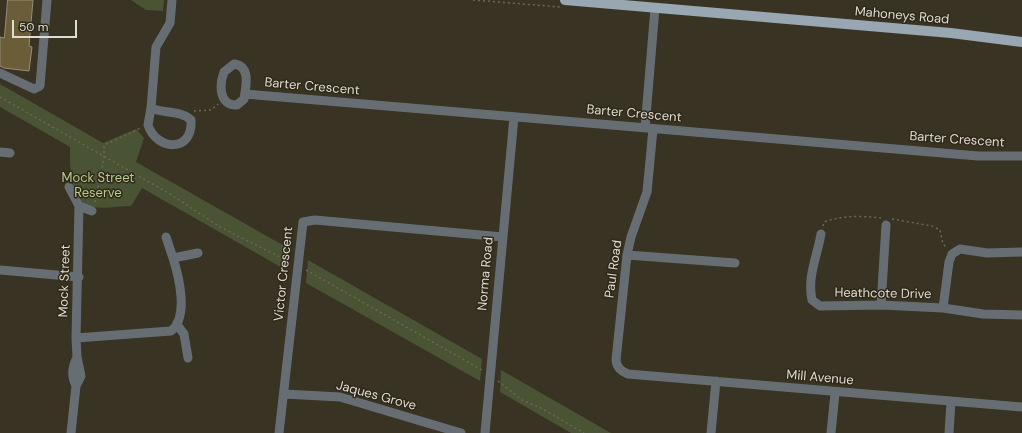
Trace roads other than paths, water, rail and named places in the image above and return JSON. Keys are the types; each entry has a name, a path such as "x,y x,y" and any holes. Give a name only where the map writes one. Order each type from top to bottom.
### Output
{"main road":[{"name":"Mahoneys Road","path":"565,0 604,2 655,8 966,35 1022,42"}],"street":[{"path":"0,73 34,89 40,86 47,0"},
{"path":"151,108 159,111 185,115 191,120 191,130 188,138 182,144 177,146 168,145 154,136 148,125 151,108 156,47 170,23 172,0"},
{"name":"Paul Road","path":"618,368 616,360 627,255 631,237 647,192 655,8"},
{"name":"Barter Crescent","path":"234,64 240,65 244,68 246,74 245,94 244,99 238,105 228,103 223,98 220,88 221,79 224,72 234,64"},
{"name":"Barter Crescent","path":"245,94 978,156 1022,156"},
{"name":"Norma Road","path":"485,433 514,116"},
{"path":"0,152 10,153"},
{"path":"69,187 80,206 92,211"},
{"name":"Mock Street","path":"74,433 76,386 72,378 72,368 77,357 76,338 80,206"},
{"name":"Victor Crescent","path":"279,433 302,222 315,220 502,237"},
{"path":"881,305 886,225"},
{"name":"Heathcote Drive","path":"821,234 817,255 810,277 812,300 820,306 881,305 943,308 983,314 1022,315"},
{"path":"76,338 172,331 178,326 180,314 180,285 166,237"},
{"path":"943,308 949,262 952,254 960,249 987,253 1022,252"},
{"path":"173,258 198,253"},
{"path":"627,255 735,263"},
{"path":"0,270 79,277"},
{"path":"178,326 184,334 188,358"},
{"name":"Mill Avenue","path":"618,368 628,374 835,393 1022,407"},
{"path":"712,433 716,381"},
{"path":"831,433 835,393"},
{"name":"Jaques Grove","path":"284,394 340,397 461,433"},
{"path":"949,433 951,402"}],"park label":[{"name":"Mock Street Reserve","path":"98,186"}]}
